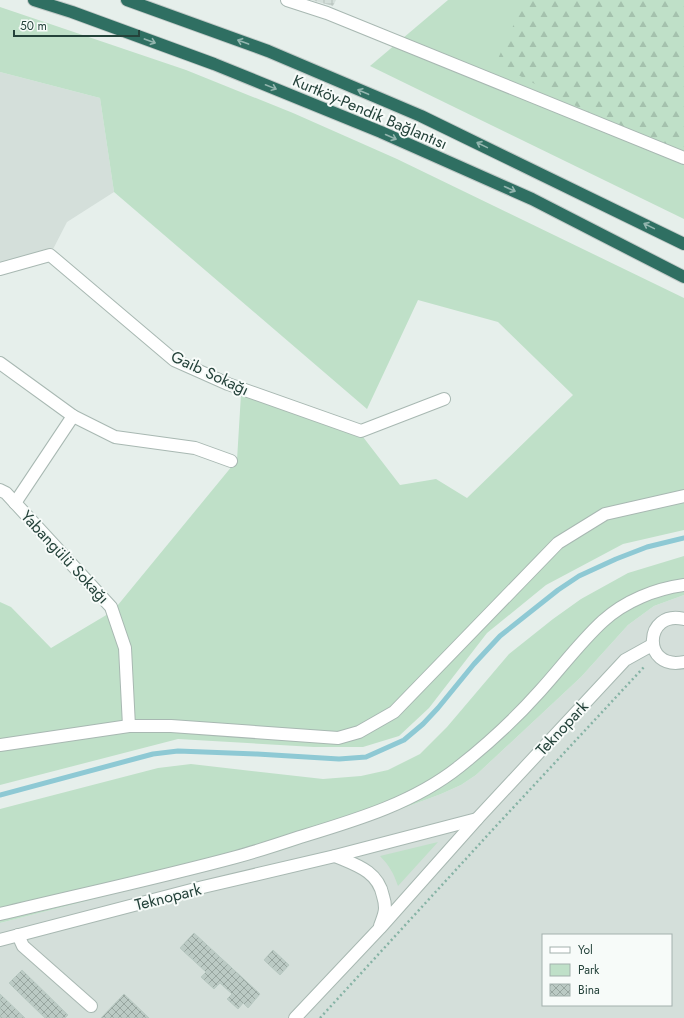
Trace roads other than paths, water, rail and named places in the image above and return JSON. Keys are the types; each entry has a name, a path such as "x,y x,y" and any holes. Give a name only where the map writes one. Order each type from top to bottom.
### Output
{"highway":[{"name":"Kurtköy-Pendik Bağlantısı","path":"34,0 72,12 214,64 381,132 532,199 684,277"},
{"name":"Kurtköy-Pendik Bağlantısı","path":"127,0 268,52 421,116 684,244"}],"street":[{"path":"287,0 327,13 684,158"},
{"name":"Gaib Sokağı","path":"0,269 50,255 174,360 228,384 361,431 444,399"},
{"path":"0,364 73,416 115,437 195,448 231,461"},
{"path":"15,503 73,416"},
{"name":"Yabangülü Sokağı","path":"0,490 6,493 111,607 124,648 129,726"},
{"path":"0,746 129,726 171,726 338,738 360,732 394,712 558,543 606,514 684,496"},
{"path":"0,914 238,856 333,827 401,802 440,781 478,751 540,692 587,637 604,620 623,606 646,594 671,586 684,585"},
{"path":"682,663 669,662 662,659 656,653 652,644 654,632 658,625 664,620 678,617 684,619"},
{"name":"Teknopark","path":"295,1018 380,928 478,819 625,660 652,644"},
{"name":"Teknopark","path":"0,940 478,819"},
{"name":"Teknopark","path":"336,856 360,866 369,872 376,880 381,889 385,907 380,928"},
{"path":"18,935 23,946 91,1006"}],"waterway":[{"path":"0,795 153,754 178,751 339,759 366,757 404,740 423,724 500,636 558,590 579,576 616,559 647,547 684,538"}]}
